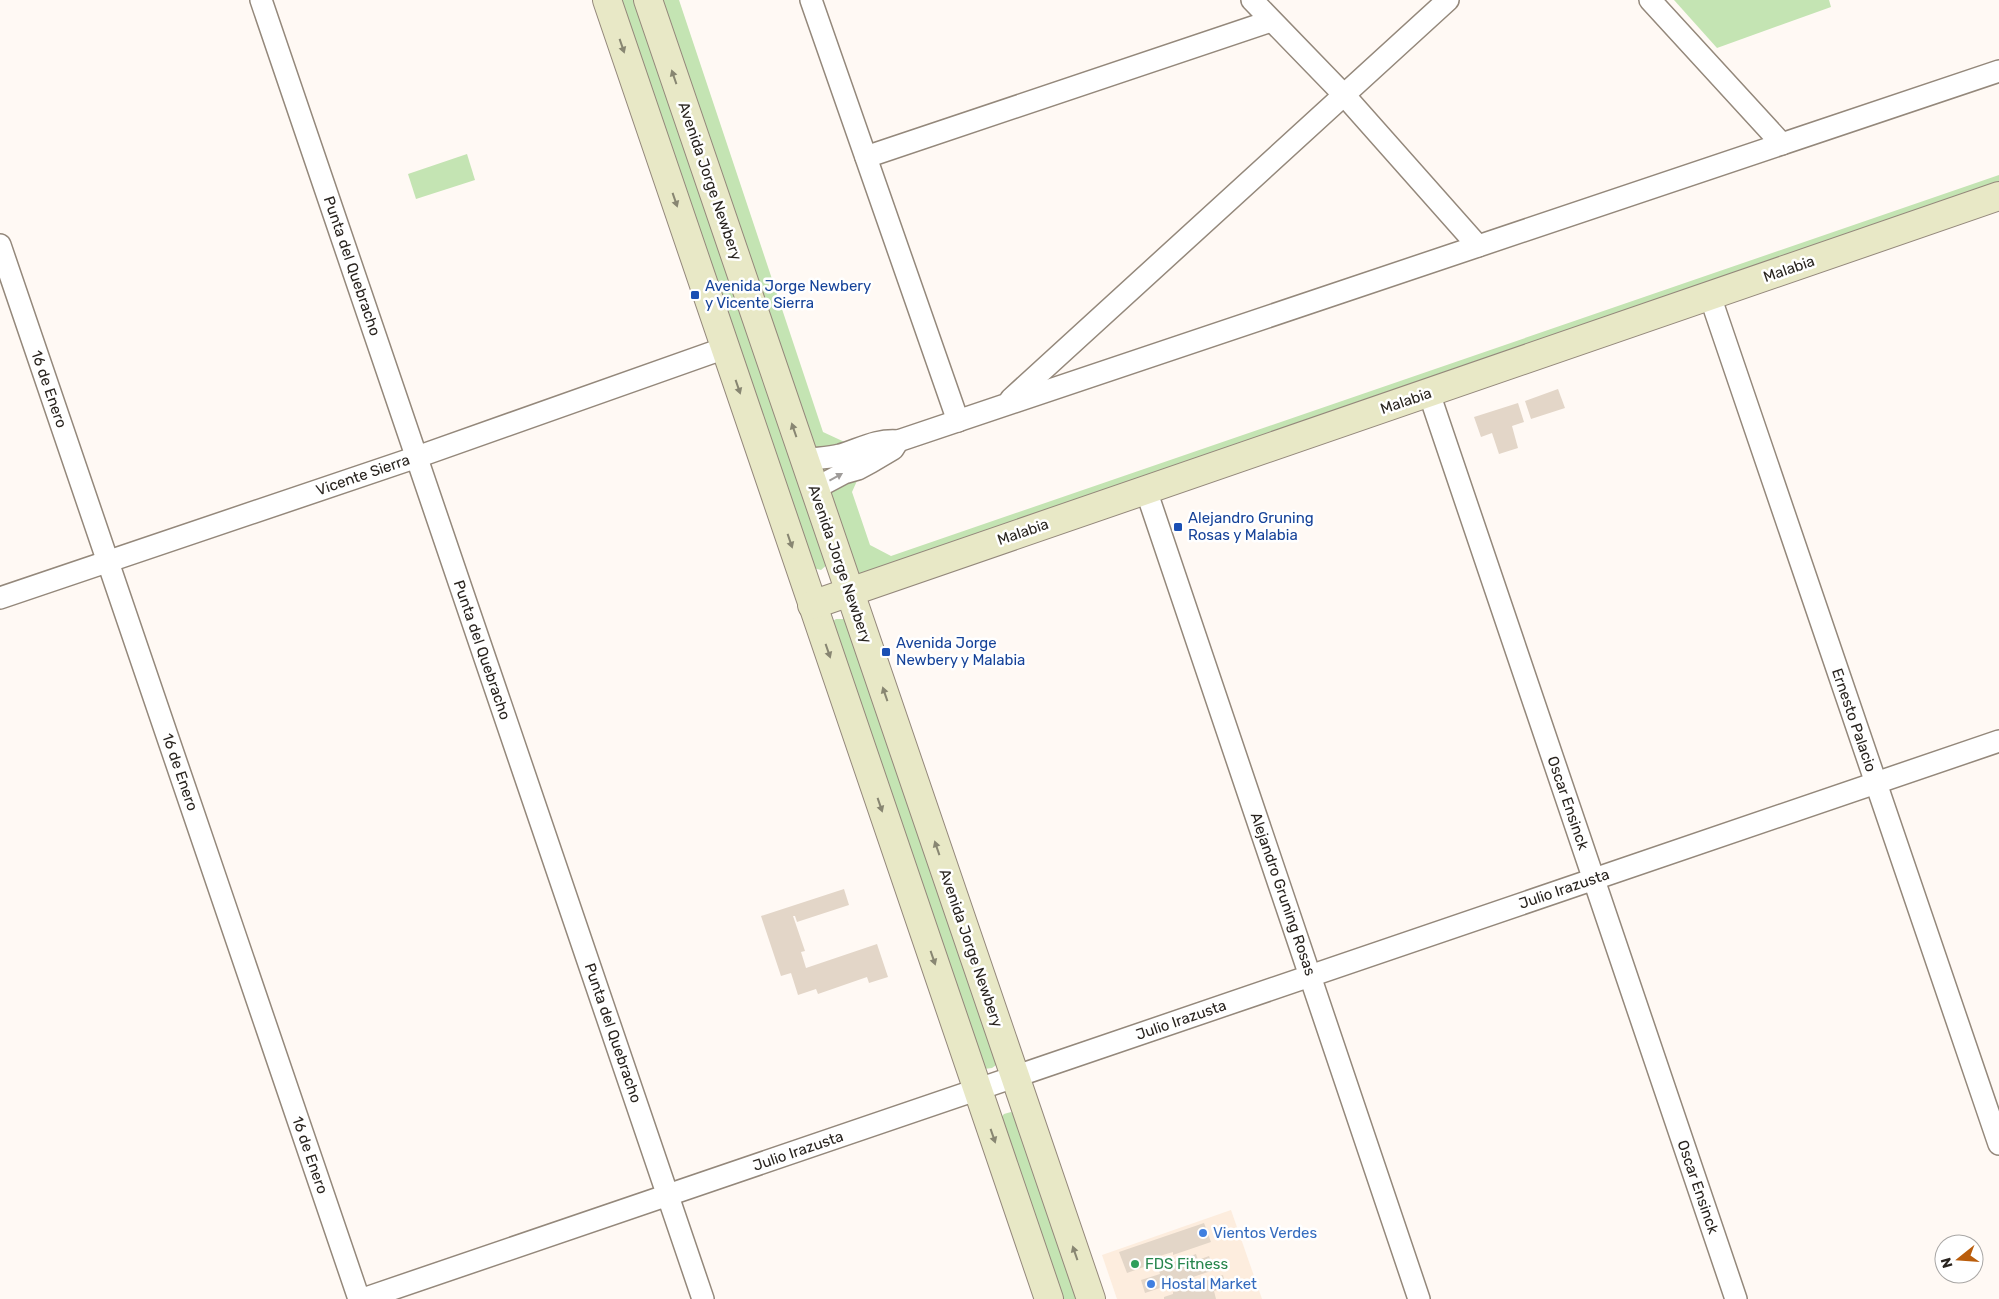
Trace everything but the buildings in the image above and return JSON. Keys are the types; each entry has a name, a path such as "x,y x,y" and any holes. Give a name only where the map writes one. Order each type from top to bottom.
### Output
{"main road":[{"path":"607,0 1049,1299"},
{"name":"Avenida Jorge Newbery","path":"648,0 1091,1299"},
{"name":"Malabia","path":"812,605 1999,198"}],"street":[{"name":"Punta del Quebracho","path":"261,0 703,1299"},
{"path":"811,0 958,421"},
{"path":"1252,0 1344,96 1478,246"},
{"path":"1005,405 1448,0"},
{"path":"1650,0 1782,144"},
{"path":"866,157 1271,21"},
{"path":"814,489 844,473 858,469 871,462 892,449 898,442 1999,71"},
{"name":"16 de Enero","path":"0,245 359,1299"},
{"name":"Ernesto Palacio","path":"1710,296 1999,1144"},
{"name":"Vicente Sierra","path":"0,598 417,457 725,348"},
{"name":"Oscar Ensinck","path":"1428,393 1736,1299"},
{"path":"804,460 839,455 888,440 898,442"},
{"name":"Alejandro Gruning Rosas","path":"1146,490 1419,1299"},
{"name":"Julio Irazusta","path":"363,1299 1999,741"}],"shaded area":[{"name":"Vientos Verdes","path":"1231,1210 1262,1299 1117,1299 1102,1255"}],"green space":[{"path":"617,0 637,0 828,564 821,570 813,568"},
{"path":"648,0 679,0 823,432 851,445 860,474 852,492 870,545 891,556 1999,175 1999,196 850,592"},
{"path":"1674,0 1829,0 1831,7 1717,48"},
{"path":"467,154 475,180 416,199 408,174"},
{"path":"844,619 851,629 999,1063 992,1068 984,1069 833,621"},
{"path":"1011,1112 1018,1116 1081,1299 1059,1299 1000,1119 1004,1114"}],"place":[{"name":"Avenida Jorge Newbery y Vicente Sierra","path":"695,295"},
{"name":"Alejandro Gruning Rosas y Malabia","path":"1178,527"},
{"name":"Avenida Jorge Newbery y Malabia","path":"886,652"},
{"name":"Vientos Verdes","path":"1203,1233"},
{"name":"FDS Fitness","path":"1135,1264"},
{"name":"Hostal Market","path":"1151,1284"}]}
